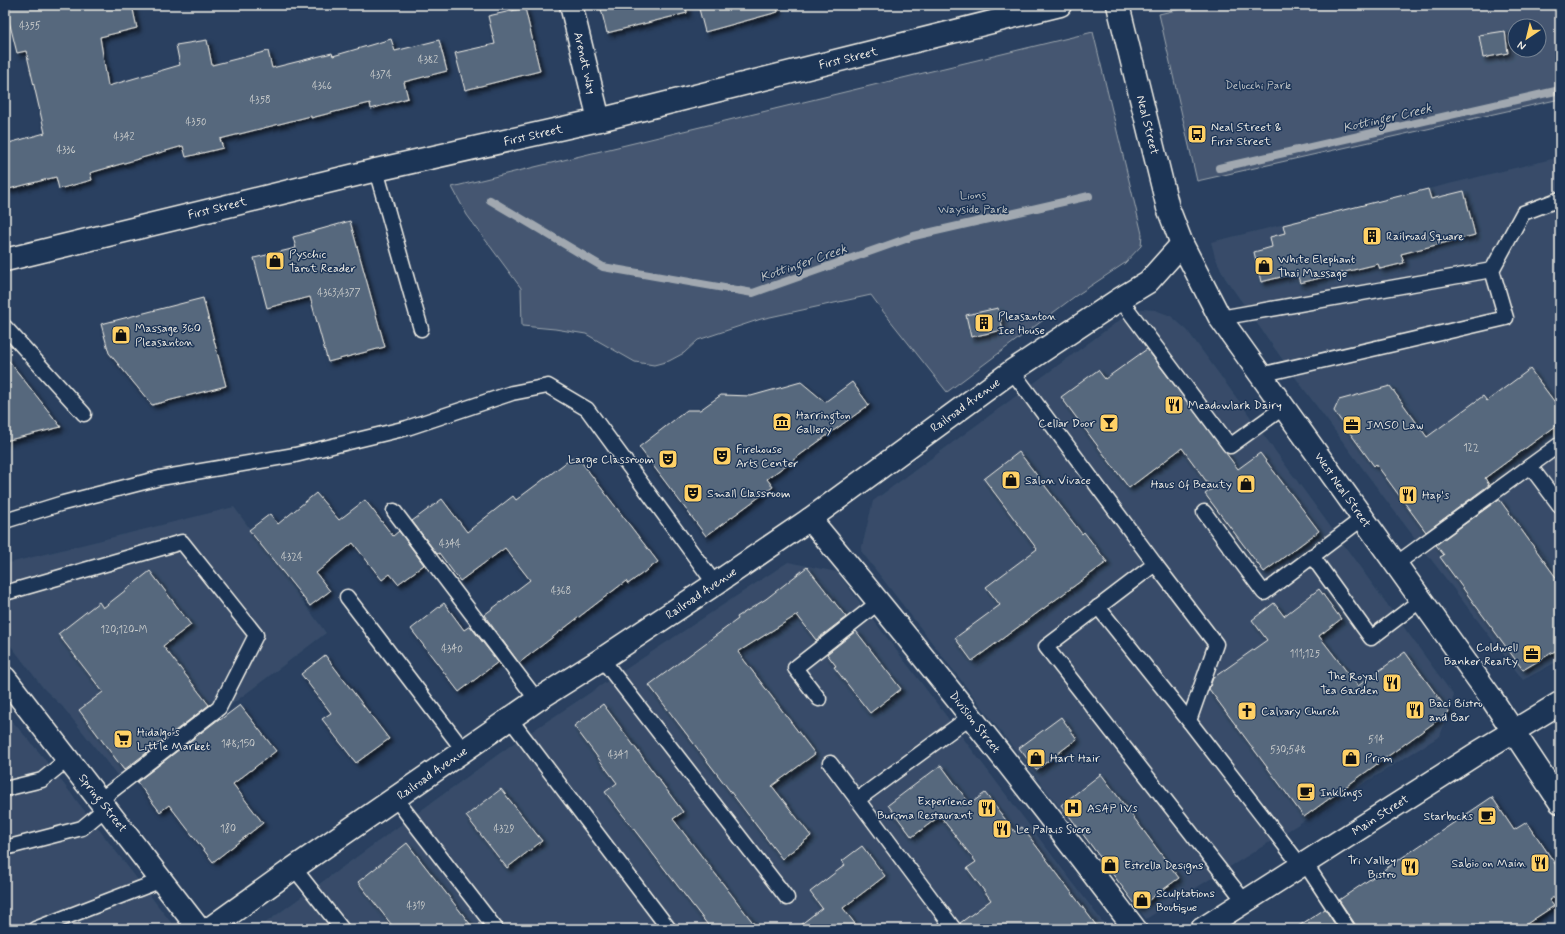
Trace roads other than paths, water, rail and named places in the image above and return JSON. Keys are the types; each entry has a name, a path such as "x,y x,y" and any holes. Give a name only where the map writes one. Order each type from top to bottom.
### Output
{"street":[{"name":"Arendt Way","path":"571,5 599,120"},
{"name":"First Street","path":"5,260 376,170 599,120 1060,5"},
{"name":"Neal Street","path":"1118,5 1168,208 1182,244"},
{"name":"Railroad Avenue","path":"200,929 294,868 538,700 715,584 810,519 1012,371 1148,282 1182,244"},
{"name":"West Neal Street","path":"1182,244 1220,318 1490,696 1560,802"},
{"name":"Division Street","path":"810,519 971,716 1135,929"},
{"name":"Spring Street","path":"5,678 200,929"},
{"name":"Main Street","path":"1202,929 1513,731 1560,703"}],"lane":[{"path":"376,170 421,329"},
{"path":"1260,374 1506,318 1492,270 1523,213 1560,199"},
{"path":"1220,318 1492,270"},
{"path":"1120,299 1230,446 1284,407"},
{"path":"5,327 84,414"},
{"path":"1012,371 1216,644 1189,721"},
{"path":"5,521 63,503 160,478 295,455 407,428 512,393 548,386 587,409 715,584"},
{"path":"1396,564 1560,444"},
{"path":"1530,466 1560,506"},
{"path":"394,511 538,700"},
{"path":"1204,512 1264,593 1363,518"},
{"path":"5,593 182,542 256,635 219,708 103,804 82,828 5,848"},
{"path":"1312,556 1371,638 1421,600"},
{"path":"1155,564 1046,647 1246,902"},
{"path":"347,598 464,751"},
{"path":"819,699 795,668 879,602"},
{"path":"1098,607 1303,865 1348,929"},
{"path":"602,659 787,898"},
{"path":"857,800 971,716"},
{"path":"510,719 669,929"},
{"path":"5,789 42,780 68,759"},
{"path":"830,763 954,929"},
{"path":"395,798 496,929"},
{"path":"294,868 342,929"},
{"path":"35,929 162,880"}],"waterway":[{"name":"Kottinger Creek","path":"1219,168 1560,90"},
{"name":"Kottinger Creek","path":"490,200 603,267 753,293 914,236 1089,196"}],"place":[{"name":"Neal Street & First Street","path":"1197,134"},
{"name":"Railroad Square","path":"1372,236"},
{"name":"Pyschic Tarot Reader","path":"275,261"},
{"name":"White Elephant Thai Massage","path":"1264,266"},
{"name":"Pleasanton Ice House","path":"984,323"},
{"name":"Massage 360 Pleasanton","path":"121,335"},
{"name":"Meadowlark Dairy","path":"1174,405"},
{"name":"Harrington Gallery","path":"782,422"},
{"name":"Cellar Door","path":"1109,423"},
{"name":"JMSO Law","path":"1352,425"},
{"name":"Firehouse Arts Center","path":"722,456"},
{"name":"Large Classroom","path":"668,459"},
{"name":"Salon Vivace","path":"1011,480"},
{"name":"Haus Of Beauty","path":"1246,484"},
{"name":"Small Classroom","path":"693,493"},
{"name":"Hap's","path":"1408,495"},
{"name":"Coldwell Banker Realty","path":"1532,654"},
{"name":"The Royal Tea Garden","path":"1392,683"},
{"name":"Baci Bistro and Bar","path":"1415,710"},
{"name":"Calvary Church","path":"1247,711"},
{"name":"Hidalgo's Little Market","path":"123,739"},
{"name":"Hart Hair","path":"1036,758"},
{"name":"Prim","path":"1351,758"},
{"name":"Inklings","path":"1306,792"},
{"name":"Experience Burma Restaurant","path":"987,808"},
{"name":"ASAP IVs","path":"1073,808"},
{"name":"Starbucks","path":"1487,816"},
{"name":"Le Palais Sucre","path":"1002,829"},
{"name":"Sabio on Main","path":"1540,863"},
{"name":"Estrella Designs","path":"1110,865"},
{"name":"Tri Valley Bistro","path":"1410,867"},
{"name":"Sculptations Boutique","path":"1142,900"}],"park label":[{"name":"Delucchi Park","path":"1258,85"},
{"name":"Lions Wayside Park","path":"973,202"}]}
